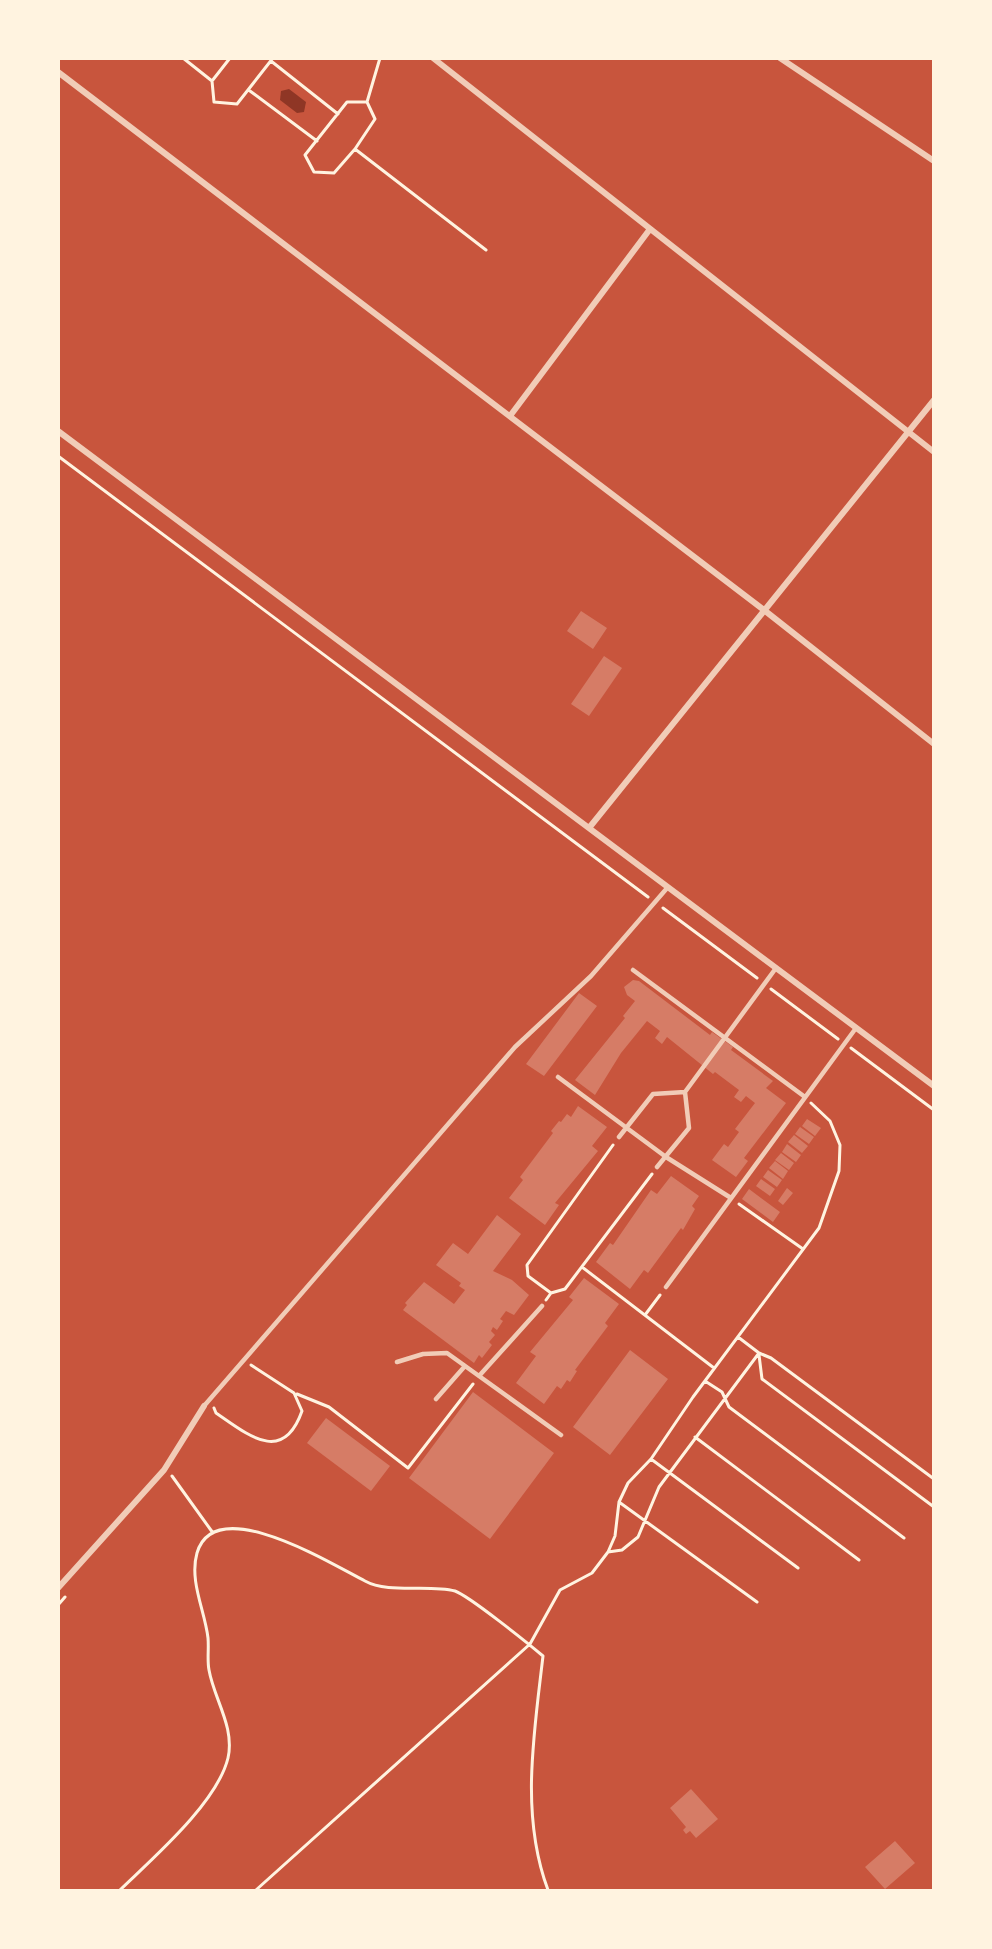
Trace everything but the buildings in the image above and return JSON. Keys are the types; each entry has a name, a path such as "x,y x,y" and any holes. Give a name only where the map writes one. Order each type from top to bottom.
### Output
{"street":[{"path":"433,58 933,452"},
{"path":"780,58 933,160"},
{"path":"58,72 764,610 933,744"},
{"path":"510,416 650,229"},
{"path":"589,828 933,400"},
{"path":"58,431 933,1086"},
{"path":"58,1588 164,1470 204,1406"}],"lane":[{"path":"204,1406 515,1047 591,976 668,887"},
{"path":"657,1167 689,1128 685,1092 776,968"},
{"path":"633,970 805,1097"},
{"path":"666,1287 856,1028"},
{"path":"558,1077 666,1157 731,1198"},
{"path":"619,1137 653,1094 685,1092"},
{"path":"479,1376 542,1306"},
{"path":"397,1362 423,1354 447,1353 561,1435"},
{"path":"436,1399 465,1366"}],"path":[{"path":"183,58 212,81"},
{"path":"230,58 212,81 214,102 237,104 250,91 272,60 338,114"},
{"path":"367,102 347,102 305,155 314,172 334,173 355,149 375,119 367,102 380,58"},
{"path":"250,91 316,141"},
{"path":"355,149 486,250"},
{"path":"58,456 933,1110"},
{"path":"256,1890 530,1644 560,1590 592,1573 608,1552 615,1536 619,1502 628,1483 651,1459 714,1368 819,1228 831,1200 839,1171 840,1145 830,1121 805,1097"},
{"path":"551,1293 528,1276 527,1264 619,1137"},
{"path":"542,1306 551,1293 565,1289 657,1167"},
{"path":"731,1198 803,1249"},
{"path":"582,1267 714,1368"},
{"path":"645,1315 666,1287"},
{"path":"738,1337 759,1353 771,1358 933,1479"},
{"path":"608,1552 622,1550 638,1537 659,1487 759,1353"},
{"path":"759,1353 762,1379 933,1507"},
{"path":"211,1397 216,1413 258,1440 266,1443 282,1440 296,1429 302,1411 294,1393 251,1365 237,1366"},
{"path":"297,1394 329,1407 408,1468 479,1376"},
{"path":"705,1381 722,1392 729,1407 904,1538"},
{"path":"695,1437 859,1560"},
{"path":"651,1459 798,1568"},
{"path":"171,1474 213,1533"},
{"path":"619,1502 757,1602"},
{"path":"120,1890 186,1825 220,1777 228,1756 225,1716 209,1670 208,1638 195,1571 198,1551 213,1533 228,1528 252,1531 292,1544 370,1584 456,1592 530,1644 543,1656 530,1804 539,1869 548,1890"}],"shaded area":[{"path":"289,89 306,102 304,112 297,113 280,100 281,91"}]}
